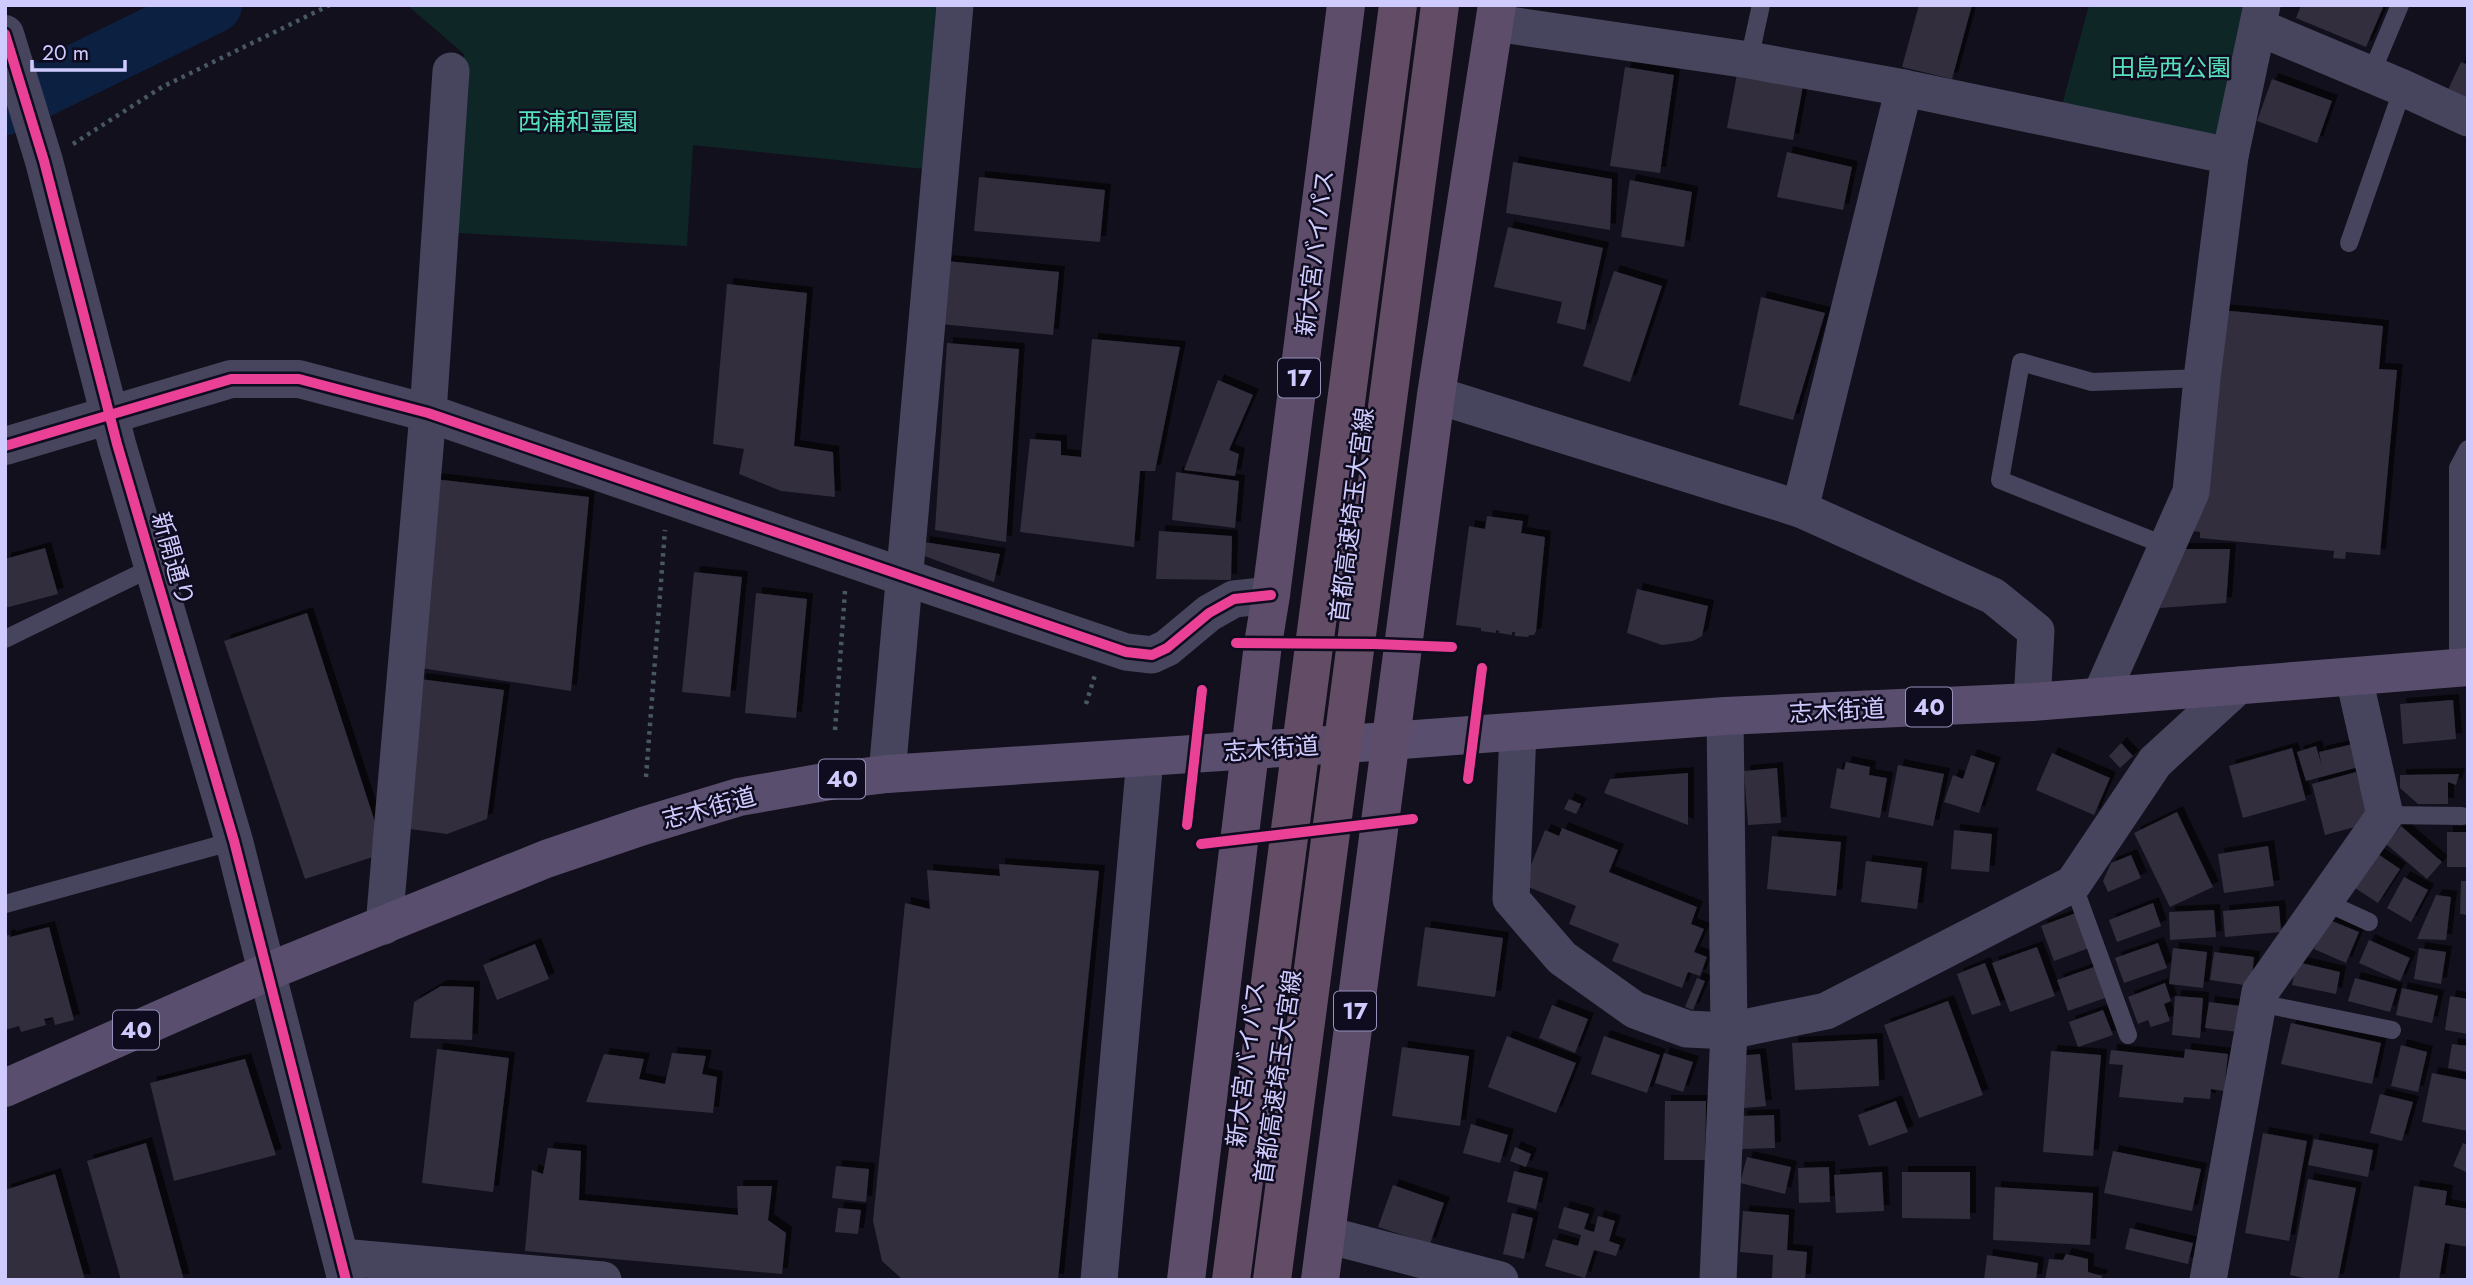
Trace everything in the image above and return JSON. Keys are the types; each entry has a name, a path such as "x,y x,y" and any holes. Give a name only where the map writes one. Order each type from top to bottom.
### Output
{"highway":[{"name":"新大宮バイパス","path":"1250,750 1346,5"},
{"name":"新大宮バイパス","path":"1305,628 1386,5"},
{"name":"首都高速埼玉大宮線","path":"1231,1280 1398,5"},
{"name":"首都高速埼玉大宮線","path":"1272,1280 1440,5"},
{"path":"1371,628 1455,5"},
{"name":"17","path":"1320,1280 1436,396 1496,14"},
{"name":"17","path":"1186,1280 1250,750"},
{"name":"新大宮バイパス","path":"1218,1280 1274,849"},
{"name":"17","path":"1287,1280 1343,849"}],"main road":[{"name":"志木街道","path":"5,1088 267,972 546,859 739,797 830,781 887,774 1725,716 2032,702 2354,678 2463,667"}],"street":[{"path":"887,774 955,5"},
{"path":"1496,14 1904,88 2230,156"},
{"path":"2101,697 2192,492 2202,378 2230,156 2260,16 2387,81 2468,118"},
{"name":"新開通り","path":"5,34 53,153 109,416 234,841 267,972"},
{"path":"384,926 429,413 451,71"},
{"path":"1800,509 1904,88"},
{"path":"5,446 231,379 299,379 429,413 1126,652 1152,654 1167,648 1209,612 1234,598 1271,595"},
{"path":"1436,396 1800,509 1993,596 2036,631 2032,702"},
{"path":"2208,1280 2260,992 2385,815 2354,678"},
{"path":"1518,732 1511,899 1562,958 1635,1010 1687,1029 1730,1031 1826,1011 2073,884 2155,762 2239,685"},
{"path":"1718,1280 1730,1031 1725,716"},
{"path":"1098,1280 1144,758"},
{"path":"267,972 344,1268 603,1280"},
{"path":"1327,1235 1500,1280"}],"lane":[{"path":"1749,60 1762,5"},
{"path":"2349,243 2387,81 2400,5"},
{"path":"2169,547 2000,480 2021,362 2092,382 2202,378"},
{"path":"2463,667 2458,468 2468,449"},
{"path":"5,639 153,567"},
{"path":"2385,815 2462,816"},
{"path":"5,904 234,841"},
{"path":"2073,884 2128,1035"},
{"path":"2323,901 2369,922"},
{"path":"2259,1003 2392,1030"}],"path":[{"path":"53,153 162,87 330,5"},
{"path":"646,777 666,519"},
{"path":"835,730 846,580"},
{"path":"1086,704 1093,681"}],"green space":[{"name":"西浦和霊園","path":"407,5 936,5 924,169 693,145 687,246 458,233 464,54"},
{"name":"田島西公園","path":"2089,5 2245,5 2223,131 2210,142 2061,109"}],"building":[{"path":"1919,5 1972,5 1952,79 1902,67"},
{"path":"2301,5 2384,5 2366,47 2296,18"},
{"path":"2461,62 2468,65 2468,104 2446,94"},
{"path":"1625,67 1674,75 1660,173 1610,166"},
{"path":"1737,74 1803,86 1793,140 1727,128"},
{"path":"2272,79 2332,101 2317,143 2257,121"},
{"path":"1787,152 1852,167 1843,210 1777,197"},
{"path":"1513,162 1612,179 1610,230 1506,213"},
{"path":"979,177 1105,190 1100,242 974,231"},
{"path":"1630,180 1692,192 1684,247 1621,237"},
{"path":"1508,227 1603,248 1585,330 1557,323 1562,302 1494,287"},
{"path":"946,261 1059,272 1053,335 940,324"},
{"path":"1614,271 1662,286 1630,382 1583,366"},
{"path":"727,284 807,293 794,446 833,452 835,497 781,491 739,474 744,449 713,444"},
{"path":"1761,297 1825,313 1793,420 1739,405"},
{"path":"2221,310 2383,326 2379,369 2397,370 2380,555 2346,552 2345,559 2333,558 2334,551 2200,538 2200,532 2193,531"},
{"path":"1092,339 1180,347 1155,471 1140,471 1134,547 1020,532 1030,439 1061,441 1061,455 1081,457"},
{"path":"947,343 1019,349 1006,542 935,530"},
{"path":"1218,380 1253,395 1229,450 1239,454 1235,476 1184,470"},
{"path":"1176,472 1239,481 1235,528 1172,520"},
{"path":"434,479 589,497 571,691 421,668"},
{"path":"1487,516 1523,521 1521,533 1545,537 1534,635 1515,636 1515,632 1512,632 1512,635 1496,630 1496,633 1456,625 1469,526 1485,529"},
{"path":"1159,531 1232,536 1231,580 1156,579"},
{"path":"924,542 1000,554 994,582 922,555"},
{"path":"45,548 58,594 5,608 5,559"},
{"path":"2183,549 2230,549 2226,603 2160,608"},
{"path":"694,572 742,577 730,697 682,692"},
{"path":"1637,589 1708,606 1702,636 1693,641 1662,645 1627,633"},
{"path":"756,593 807,599 796,718 745,713"},
{"path":"307,613 385,853 305,879 224,641"},
{"path":"420,679 504,690 487,819 447,834 410,829"},
{"path":"2453,700 2456,739 2403,744 2400,704"},
{"path":"2121,743 2133,756 2120,768 2109,756"},
{"path":"2353,744 2359,767 2306,781 2297,752 2316,746 2322,766 2319,752"},
{"path":"2292,748 2306,800 2243,818 2229,766"},
{"path":"2052,753 2110,778 2094,815 2036,790"},
{"path":"1971,755 1995,763 1979,813 1944,802 1953,775 1963,779"},
{"path":"1846,762 1870,767 1869,775 1887,778 1880,818 1830,808 1837,768 1844,770"},
{"path":"1898,765 1944,774 1933,826 1888,817"},
{"path":"1777,768 1781,823 1748,825 1744,771"},
{"path":"2356,772 2370,823 2325,835 2312,784"},
{"path":"1688,773 1688,825 1604,793 1610,779"},
{"path":"2459,774 2456,785 2448,782 2448,804 2418,804 2400,788 2400,775"},
{"path":"1569,799 1581,804 1576,814 1564,809"},
{"path":"2177,812 2213,887 2170,907 2134,833"},
{"path":"2401,826 2442,862 2427,879 2386,844"},
{"path":"1562,828 1618,850 1609,872 1697,907 1691,924 1704,929 1694,952 1707,957 1700,976 1688,972 1682,988 1612,961 1619,944 1569,924 1576,906 1523,885 1545,830 1559,836"},
{"path":"1954,830 1992,834 1989,872 1951,869"},
{"path":"2447,832 2468,832 2468,867 2447,867"},
{"path":"1772,836 1841,842 1836,896 1767,889"},
{"path":"2268,846 2274,886 2224,893 2218,854"},
{"path":"2378,854 2400,869 2378,903 2355,888"},
{"path":"2131,855 2141,878 2108,892 2103,881 2111,863"},
{"path":"1866,861 1922,868 1917,909 1861,902"},
{"path":"999,864 1099,871 1058,1280 903,1280 882,1261 873,1221 905,903 930,909 927,870 1000,876"},
{"path":"2404,877 2428,890 2411,922 2387,908"},
{"path":"2461,881 2468,881 2468,915 2460,914"},
{"path":"2436,895 2451,897 2446,940 2417,939"},
{"path":"2153,903 2161,926 2117,942 2109,920"},
{"path":"2279,906 2281,932 2225,937 2223,911"},
{"path":"2214,910 2216,937 2170,940 2169,912"},
{"path":"2076,913 2089,948 2054,961 2041,926"},
{"path":"2327,919 2359,932 2346,963 2314,949"},
{"path":"49,927 74,1020 55,1025 53,1017 44,1019 46,1025 21,1032 19,1026 5,1030 5,936"},
{"path":"1425,927 1503,938 1495,997 1417,986"},
{"path":"2369,940 2410,958 2400,981 2359,963"},
{"path":"2158,943 2167,968 2124,983 2115,958"},
{"path":"535,944 549,979 497,1000 483,965"},
{"path":"2037,947 2055,996 2010,1012 1992,963"},
{"path":"2173,948 2207,952 2203,988 2169,984"},
{"path":"2419,948 2446,952 2441,984 2414,979"},
{"path":"2214,952 2254,957 2251,986 2210,980"},
{"path":"2297,962 2340,972 2336,994 2292,985"},
{"path":"1985,963 2001,1005 1972,1015 1957,974"},
{"path":"2094,967 2105,998 2068,1011 2057,980"},
{"path":"1697,978 1705,981 1693,1010 1685,1007"},
{"path":"2355,978 2397,989 2390,1012 2348,1001"},
{"path":"2165,983 2171,1001 2164,1004 2170,1021 2151,1027 2148,1020 2138,1024 2128,997"},
{"path":"441,986 474,987 472,1040 410,1038 414,1002"},
{"path":"2402,988 2438,996 2432,1023 2396,1015"},
{"path":"2175,996 2203,998 2200,1038 2172,1035"},
{"path":"2450,996 2468,999 2468,1034 2445,1030"},
{"path":"1948,1001 1983,1095 1919,1118 1884,1025"},
{"path":"2209,1002 2241,1006 2238,1032 2205,1028"},
{"path":"1552,1005 1588,1019 1575,1053 1539,1038"},
{"path":"2103,1010 2113,1035 2078,1047 2069,1022"},
{"path":"2291,1023 2381,1043 2372,1084 2281,1064"},
{"path":"1507,1036 1576,1063 1556,1113 1488,1087"},
{"path":"1604,1036 1660,1055 1647,1093 1591,1074"},
{"path":"1877,1039 1879,1086 1795,1090 1792,1043"},
{"path":"2452,1044 2468,1046 2468,1072 2448,1068"},
{"path":"2401,1045 2427,1052 2418,1092 2391,1086"},
{"path":"1402,1047 1469,1056 1460,1126 1392,1116"},
{"path":"437,1049 509,1058 493,1192 422,1183"},
{"path":"2185,1049 2228,1054 2224,1091 2211,1089 2210,1099 2184,1097 2183,1103 2119,1097 2123,1065 2109,1064 2111,1050 2184,1058"},
{"path":"2051,1051 2101,1055 2093,1156 2043,1152"},
{"path":"672,1053 706,1056 702,1074 717,1077 713,1113 586,1102 604,1054 644,1059 639,1079 665,1084"},
{"path":"1664,1053 1693,1062 1683,1092 1655,1083"},
{"path":"1760,1054 1766,1106 1744,1108 1738,1056"},
{"path":"245,1059 276,1155 174,1181 150,1083"},
{"path":"2432,1073 2468,1080 2468,1131 2422,1122"},
{"path":"2380,1094 2413,1102 2402,1141 2370,1133"},
{"path":"1665,1101 1706,1101 1705,1160 1664,1160"},
{"path":"1896,1101 1908,1132 1869,1146 1858,1115"},
{"path":"1774,1115 1775,1148 1742,1149 1741,1116"},
{"path":"1471,1124 1508,1135 1500,1163 1463,1153"},
{"path":"2263,1133 2307,1141 2289,1241 2245,1233"},
{"path":"2314,1139 2373,1150 2368,1177 2308,1165"},
{"path":"146,1143 184,1280 121,1280 87,1161"},
{"path":"2463,1143 2468,1145 2468,1173 2453,1166"},
{"path":"1515,1147 1531,1154 1526,1167 1510,1161"},
{"path":"548,1148 581,1151 579,1200 738,1215 737,1186 772,1186 768,1220 786,1233 782,1274 525,1251 532,1170 543,1174"},
{"path":"2113,1151 2201,1169 2192,1211 2104,1193"},
{"path":"1747,1157 1791,1167 1785,1194 1740,1183"},
{"path":"836,1166 869,1169 866,1202 832,1198"},
{"path":"1829,1167 1830,1202 1799,1203 1798,1168"},
{"path":"1514,1171 1543,1178 1536,1209 1507,1202"},
{"path":"1882,1172 1884,1211 1836,1213 1834,1175"},
{"path":"1902,1172 1970,1172 1970,1219 1902,1218"},
{"path":"55,1174 85,1280 5,1280 5,1190"},
{"path":"2308,1179 2356,1188 2338,1280 2313,1280 2290,1275"},
{"path":"1393,1185 1444,1203 1430,1244 1378,1227"},
{"path":"2414,1186 2447,1191 2445,1205 2468,1209 2468,1247 2445,1243 2439,1280 2399,1280"},
{"path":"1995,1187 2093,1193 2090,1245 1993,1240"},
{"path":"1564,1207 1589,1214 1584,1229 1594,1232 1598,1216 1615,1221 1609,1241 1620,1245 1616,1256 1594,1250 1585,1278 1545,1266 1553,1239 1578,1246 1581,1235 1558,1228"},
{"path":"838,1208 861,1210 858,1234 835,1232"},
{"path":"1743,1211 1789,1215 1787,1250 1807,1252 1805,1280 1772,1280 1773,1255 1740,1252"},
{"path":"1512,1213 1533,1218 1524,1259 1503,1254"},
{"path":"2130,1228 2193,1243 2188,1264 2125,1249"},
{"path":"2066,1254 2088,1259 2088,1272 2102,1276 2101,1280 2045,1280 2049,1259 2063,1260"},
{"path":"1987,1255 2038,1263 2036,1280 1984,1280"}],"waterway":[{"path":"5,107 214,5"}],"cycle path":[{"path":"5,34 44,161 117,444 234,841 346,1280"},
{"path":"5,446 231,379 299,379 428,413 1126,652 1152,655 1167,648 1209,613 1234,599 1271,595"},
{"path":"1236,643 1452,647"},
{"path":"1468,779 1482,668"},
{"path":"1187,825 1202,690"},
{"path":"1201,844 1413,819"}]}
